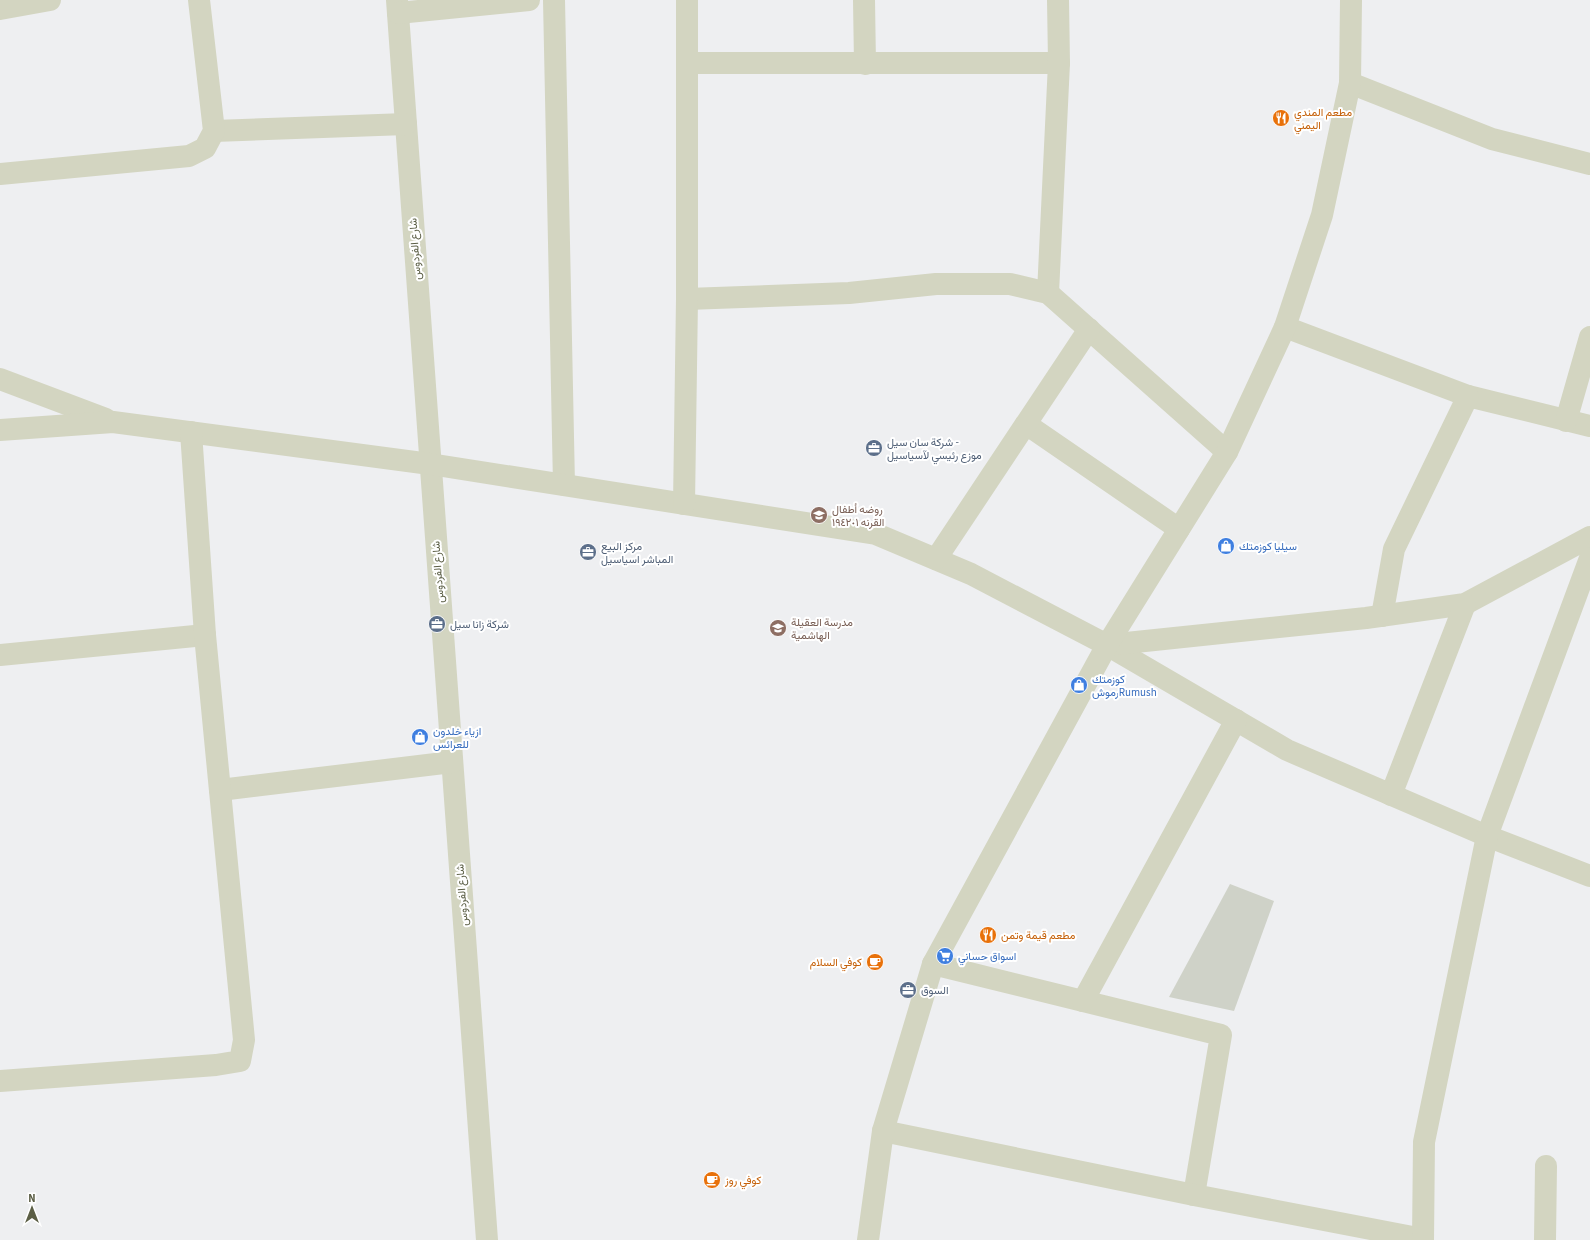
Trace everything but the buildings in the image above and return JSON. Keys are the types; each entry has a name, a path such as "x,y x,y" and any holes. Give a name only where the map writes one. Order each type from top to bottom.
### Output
{"street":[{"path":"0,9 50,0"},
{"path":"0,174 189,156 205,148 214,131 199,0"},
{"path":"398,7 529,0"},
{"path":"554,0 564,485"},
{"path":"684,504 687,299 687,0"},
{"path":"864,0 865,64"},
{"path":"1048,293 1059,63 1058,0"},
{"path":"868,1240 883,1131 933,964 1107,645 1227,452 1285,326 1322,215 1350,83 1351,0"},
{"name":"شارع الفردوس","path":"398,7 487,1240"},
{"path":"688,63 1059,63"},
{"path":"1350,83 1492,139 1590,164"},
{"path":"214,131 406,124"},
{"path":"687,299 849,293 936,284 1010,284 1048,293 1227,452"},
{"path":"1285,326 1468,396 1590,426"},
{"path":"936,559 1089,329"},
{"path":"1566,421 1590,336"},
{"path":"0,379 113,422"},
{"path":"1382,616 1394,550 1468,396"},
{"path":"0,430 113,422 430,464 876,534 971,574 1107,645 1287,750 1487,836 1590,876"},
{"path":"1026,424 1179,529"},
{"path":"0,1081 216,1065 240,1060 244,1040 205,635 191,432"},
{"path":"1107,645 1382,616 1465,604 1590,537"},
{"path":"883,1131 1423,1240 1424,1142 1487,836 1590,558"},
{"path":"1391,795 1465,604"},
{"path":"0,655 205,635"},
{"path":"1083,1001 1236,720"},
{"path":"220,790 452,762"},
{"path":"933,964 1221,1035 1194,1194"},
{"path":"1545,1240 1546,1166"}],"place":[{"name":"مطعم المندي اليمني","path":"1281,118"},
{"name":"شركة سان سيل - موزع رئيسي لآسياسيل","path":"874,448"},
{"name":"روضه أطفال القرنه ١٩٤٢٠١","path":"819,515"},
{"name":"سيليا كوزمتك","path":"1226,546"},
{"name":"مركز البيع المباشر اسياسيل","path":"588,552"},
{"name":"شركة زانا سيل","path":"437,624"},
{"name":"مدرسة العقيلة الهاشمية","path":"778,628"},
{"name":"كوزمتك رموشRumush","path":"1079,685"},
{"name":"ازياء خلدون للعرائس","path":"420,737"},
{"name":"مطعم قيمة وتمن","path":"988,935"},
{"name":"اسواق حساني","path":"945,956"},
{"name":"كوفي السلام","path":"875,962"},
{"name":"السوق","path":"908,990"},
{"name":"كوفي روز","path":"712,1180"}]}
